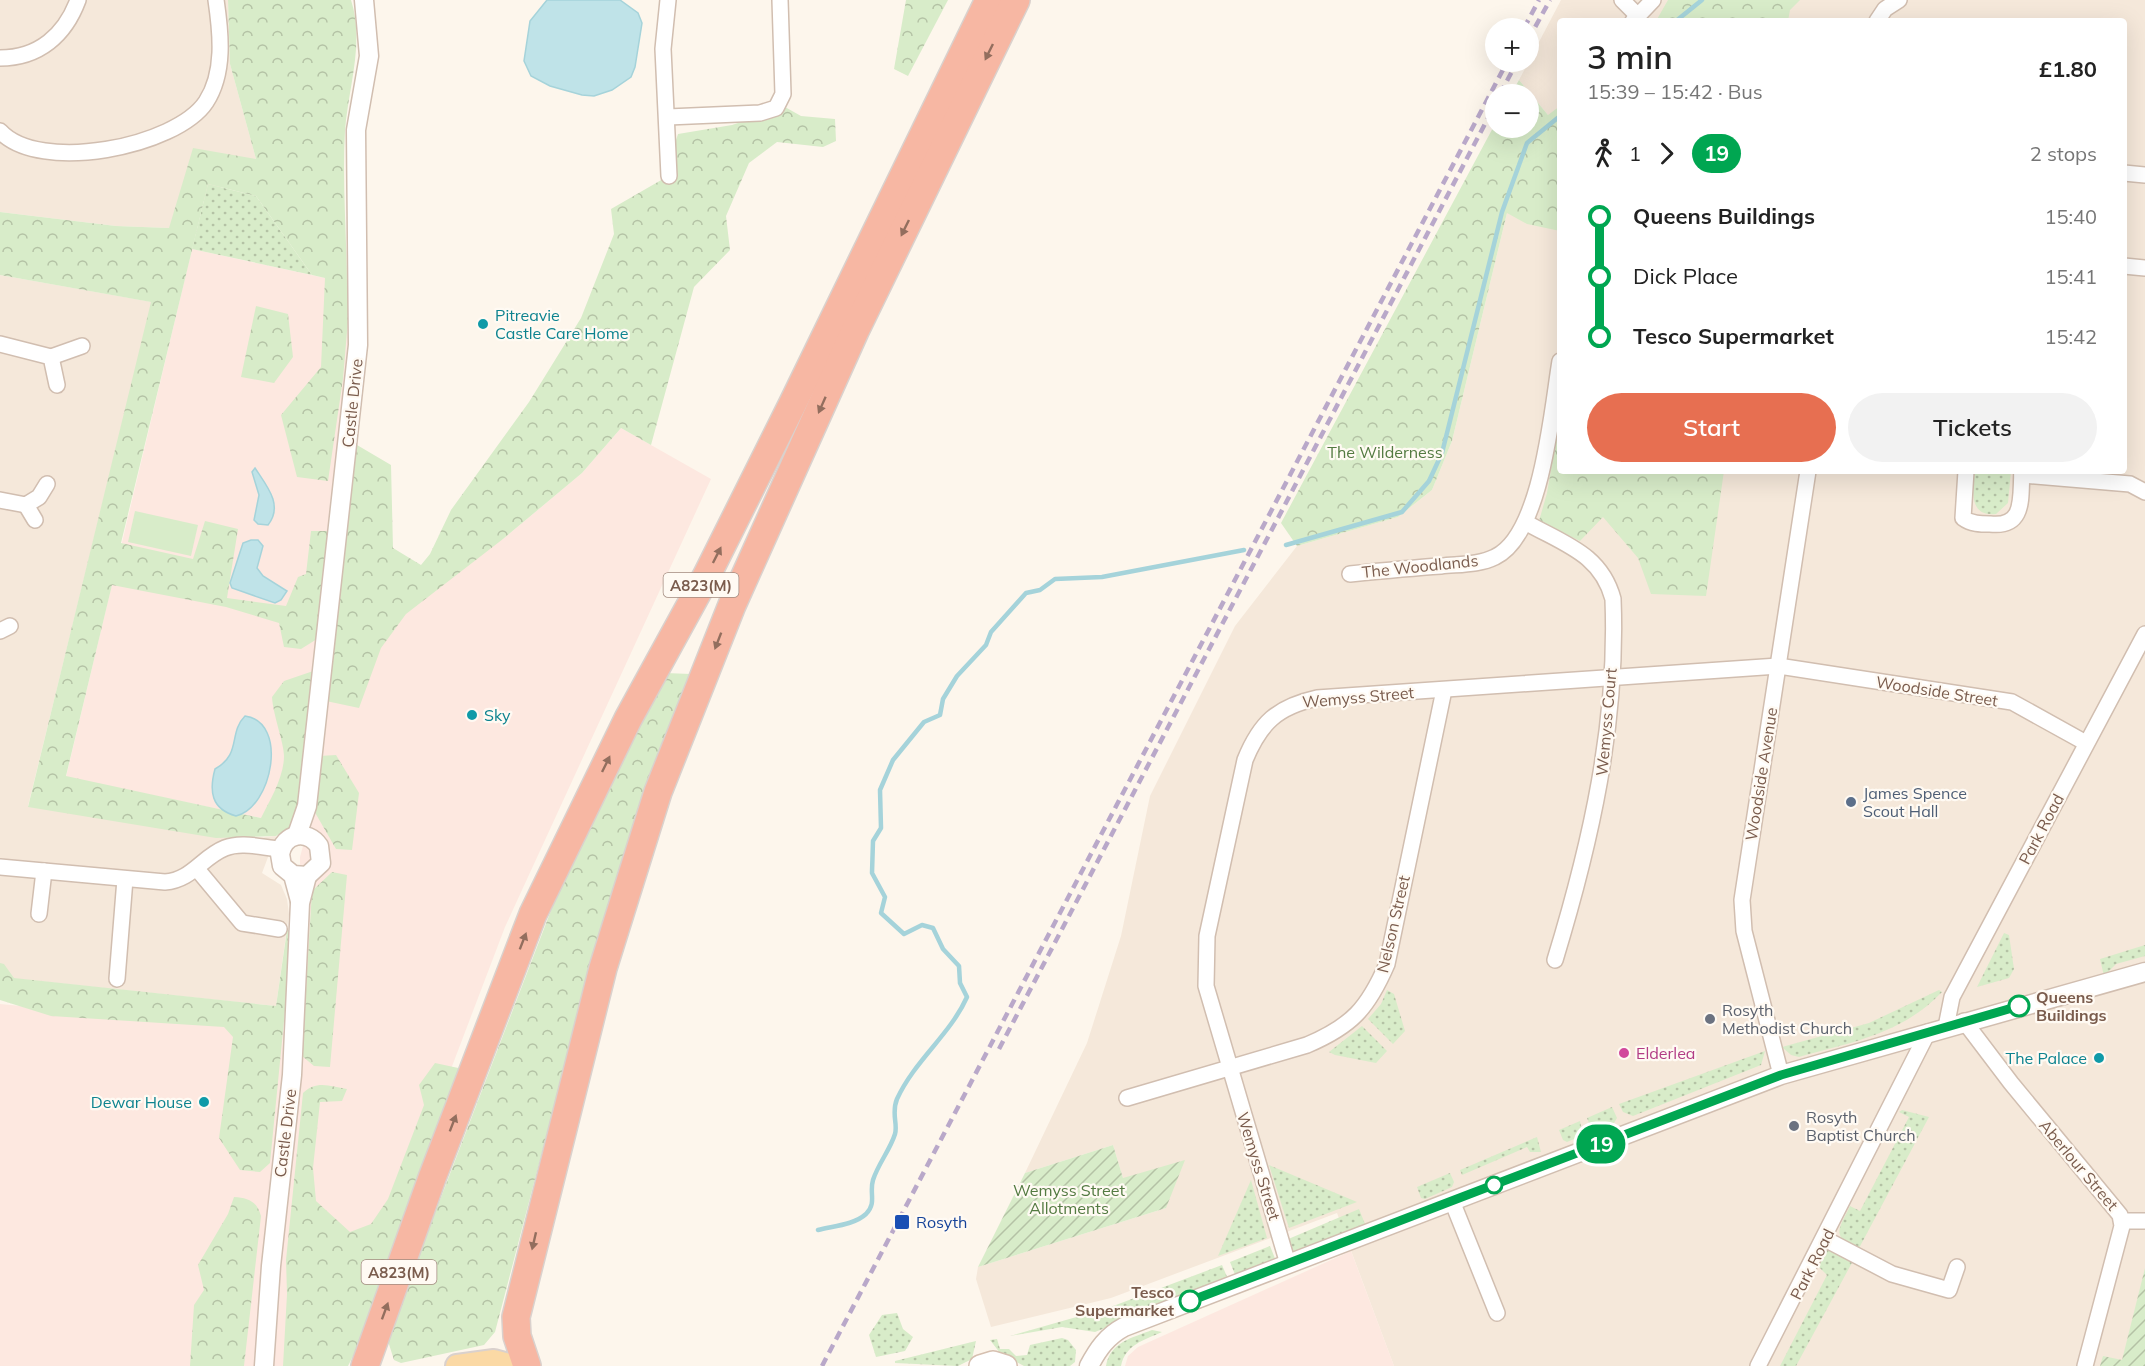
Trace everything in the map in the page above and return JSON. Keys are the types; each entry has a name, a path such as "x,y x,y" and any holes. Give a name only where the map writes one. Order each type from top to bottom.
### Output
{"highway":[{"name":"A823(M)","path":"365,1366 432,1178 533,914 628,719 706,575 792,405 989,0"},
{"name":"A823(M)","path":"527,1366 517,1336 516,1317 603,968 658,792 746,573 855,331 1016,0"}],"main road":[{"path":"457,1366 494,1361 512,1366"},
{"path":"980,1366 993,1362 1006,1366"}],"street":[{"path":"0,58 28,55 47,45 65,27 78,0"},
{"path":"0,131 10,140 33,150 84,153 118,147 180,126 205,103 217,77 220,48 216,0"},
{"name":"Castle Drive","path":"303,836 358,345 356,130 369,56 364,0"},
{"path":"668,0 663,49 669,176"},
{"path":"668,117 760,113 776,108 782,102 780,0"},
{"path":"1622,0 1636,18 1653,0"},
{"path":"1878,18 1899,0"},
{"path":"2127,173 2145,175"},
{"path":"2127,266 2145,268"},
{"path":"0,344 51,357 82,346"},
{"path":"51,357 57,385"},
{"name":"The Woodlands","path":"1350,574 1474,563 1497,557 1527,523 1541,467 1557,379"},
{"name":"Woodside Avenue","path":"1781,1075 1744,930 1742,900 1808,474"},
{"path":"1966,474 1964,518 1969,522 2002,526 2010,524 2018,511 2022,474"},
{"path":"2032,474 2130,484 2145,492"},
{"path":"0,500 26,505 39,497 47,484"},
{"path":"26,505 35,520"},
{"name":"Wemyss Court","path":"1527,523 1585,556 1608,580 1614,599 1605,764 1598,801 1555,960"},
{"name":"Park Road","path":"1946,1027 1952,997 2145,634"},
{"name":"Wemyss Street","path":"1288,1264 1206,986 1204,963 1207,936 1245,760 1254,737 1270,719 1293,704 1317,698 1611,680 1778,666"},
{"name":"Woodside Street","path":"1778,666 2012,702 2086,743"},
{"name":"Nelson Street","path":"1230,1069 1307,1046 1335,1034 1358,1016 1375,992 1387,964 1444,690"},
{"name":"Castle Drive","path":"263,1365 279,1186 292,1075 300,875 317,868 322,858 320,846 303,836 290,837 280,854"},
{"path":"0,867 125,879 175,881 197,869 225,847 241,845 280,854 282,866 300,875"},
{"path":"197,869 242,923 279,928"},
{"path":"39,914 44,871"},
{"path":"117,979 125,879"},
{"path":"1089,1366 1098,1348 1113,1333 1124,1327 1781,1075 1964,1021 2145,972"},
{"name":"Aberlour Street","path":"1964,1021 2011,1083 2120,1215 2122,1221 2085,1366"},
{"name":"Park Road","path":"1758,1366 1825,1239 1928,1032"},
{"path":"1127,1098 1230,1069"},
{"path":"1452,1201 1497,1313"},
{"path":"2122,1221 2145,1221"},
{"path":"1825,1239 1892,1274 1949,1290 1957,1267"}],"shaded area":[{"path":"0,0 228,0 230,64 256,159 169,228 116,226 0,212"},
{"path":"1561,0 2145,0 2145,1366 1394,1366 1337,1213 1111,1298 991,1327 976,1279 978,1267 1166,1208 1123,1178 1113,1145 1025,1173 1087,1043 1121,936 1150,796 1235,626 1297,546 1398,517 1432,490 1452,441 1507,213 1548,115 1539,104 1539,84 1522,84 1519,80 1523,72 1539,72 1539,42"},
{"path":"192,249 325,278 359,302 325,636 503,539 582,473 621,428 711,479 505,927 338,1366 0,1366 0,1004 300,1033 300,857 303,846 292,815 261,818 66,777"},
{"path":"0,275 152,302 28,806 255,838 276,836 262,873 281,885 287,899 289,914 276,1006 0,977"},
{"path":"1351,1251 1394,1366 1125,1366 1128,1356 1138,1347"}],"green space":[{"path":"228,0 351,0 355,16 356,49 344,151 347,291 350,296 343,379 328,481 297,477 281,415 321,367 325,278 312,275 256,196 208,184 121,543 193,559 205,521 238,529 227,598 286,606 298,577 306,574 311,531 331,531 317,639 301,649 284,647 279,623 226,607 112,585 66,776 261,818 282,772 284,756 272,697 284,681 322,668 295,824 276,836 216,838 28,807 151,302 0,275 0,212 116,226 169,228 193,148 256,159 230,64"},
{"path":"906,0 948,0 908,76 894,69"},
{"path":"1668,0 1800,0 1790,10 1789,18 1658,18"},
{"name":"The Wilderness","path":"1539,104 1548,115 1557,108 1557,230 1527,224 1507,213 1452,441 1432,490 1398,517 1297,546 1281,523 1487,138 1539,138"},
{"path":"785,107 801,116 835,119 836,141 823,147 777,142 749,163 726,216 730,250 694,287 651,445 621,428 582,473 503,539 406,614 381,648 359,708 326,701 357,445 391,465 393,548 421,565 430,554 451,510 529,402 581,318 614,234 611,209 663,179 678,134 732,125"},
{"path":"208,184 256,196 312,275 192,249"},
{"path":"256,306 288,314 293,357 274,383 241,377"},
{"path":"1557,435 1557,474 1724,474 1706,596 1651,594 1638,558 1603,517 1580,541 1539,521 1547,493"},
{"path":"1975,474 2011,474 2008,503 1996,514 1981,511 1974,501"},
{"path":"135,511 198,525 191,556 128,542"},
{"path":"665,673 691,674 563,1072 495,1332 484,1345 401,1363 394,1360 387,1338 555,900"},
{"path":"336,755 359,793 352,850 336,849 313,809 319,756"},
{"path":"332,872 347,875 330,1067 314,1066 302,1056 312,891"},
{"path":"287,930 293,930 270,1163 260,1172 240,1170 219,1138 233,1037 224,1027 51,1016 0,1000 0,963 4,964 14,978 276,1006"},
{"path":"2004,933 2009,935 2014,969 2009,978 1977,987"},
{"path":"2145,945 2145,956 2116,964 2104,976 2100,959"},
{"path":"1387,990 1394,994 1405,1031 1393,1044 1368,1019 1381,1004"},
{"path":"1939,990 1942,992 1910,1018 1875,1035 1799,1057 1791,1055 1782,1047 1869,1023"},
{"path":"1362,1026 1387,1051 1376,1063 1329,1052"},
{"path":"1765,1051 1761,1065 1633,1116 1623,1112 1619,1104"},
{"path":"435,1063 463,1069 362,1338 348,1366 283,1366 287,1294 286,1260 303,1093 318,1085 347,1089 342,1101 320,1102 313,1168 316,1201 350,1232 371,1224 388,1199 424,1105 419,1085"},
{"path":"1612,1107 1617,1118 1614,1123 1596,1131 1591,1128 1587,1118"},
{"path":"1902,1110 1929,1117 1858,1250 1840,1236 1840,1227 1850,1206 1860,1211 1909,1117 1899,1112"},
{"path":"1580,1121 1583,1135 1567,1142 1563,1140 1559,1130"},
{"path":"1537,1137 1541,1152 1530,1152 1527,1147 1462,1175 1460,1170"},
{"name":"Wemyss Street Allotments","path":"1113,1145 1123,1178 1185,1160 1166,1208 978,1267 1025,1173"},
{"path":"1269,1165 1357,1202 1289,1228"},
{"path":"1450,1173 1454,1182 1452,1187 1425,1199 1421,1198 1417,1187"},
{"path":"1251,1180 1267,1238 1218,1256"},
{"path":"234,1197 251,1201 261,1216 244,1366 190,1366 194,1305 204,1290 198,1265 228,1214"},
{"path":"1359,1209 1365,1224 1295,1253 1290,1251 1286,1240"},
{"path":"1827,1245 1854,1259 1796,1366 1780,1366 1827,1275 1818,1266"},
{"path":"1270,1246 1276,1261 1236,1277 1230,1262"},
{"path":"1222,1265 1228,1279 1095,1332 1062,1327 1010,1336 1108,1308"},
{"path":"2145,1268 2145,1366 2100,1366 2103,1356 2122,1360"},
{"path":"897,1313 903,1329 913,1337 905,1351 876,1357 869,1335 882,1315"},
{"path":"1152,1330 1162,1332 1131,1348 1121,1366 1106,1366 1108,1358 1117,1346"},
{"path":"1062,1338 1068,1340 1076,1350 1075,1362 1070,1366 1024,1366 1000,1353 990,1340 997,1339 1000,1349 1009,1349 1016,1356 1027,1355 1030,1345"},
{"path":"976,1341 972,1359 958,1366 895,1363 895,1361"}],"water":[{"path":"547,0 620,0 638,13 642,23 635,67 631,77 612,90 594,96 550,86 531,76 524,61 530,21"},
{"path":"255,468 272,495 274,503 272,518 268,525 258,524 254,520 259,495 252,472"},
{"path":"258,540 263,546 257,568 263,576 287,591 281,600 275,603 232,588 230,583 243,543"},
{"path":"245,716 259,722 267,733 271,748 270,765 259,798 249,810 236,816 221,809 217,804 212,785 215,769 229,757 237,729"}],"waterway":[{"path":"1680,18 1702,0"},
{"path":"1286,545 1402,512 1429,481 1442,453 1502,212 1527,143 1557,118"},
{"path":"818,1230 856,1221 869,1210 872,1202 873,1180 895,1134 897,1099 904,1085 960,1011 967,997 960,983 959,966 943,949 933,928 922,925 904,934 881,913 885,897 872,873 873,841 881,828 880,790 893,760 924,722 940,715 943,699 957,676 986,645 991,632 1026,593 1040,590 1055,579 1102,577 1244,550"}],"railway":[{"path":"1529,18 1539,0"},
{"path":"1539,20 1550,0"},
{"path":"822,1366 1502,72"},
{"path":"1505,84 1512,72"},
{"path":"999,1049 1485,124"}],"bus line":[{"name":"19","path":"1190,1301 1781,1075 2019,1006"}],"place":[{"name":"Pitreavie Castle Care Home","path":"483,324"},
{"name":"Sky","path":"472,715"},
{"name":"James Spence Scout Hall","path":"1851,802"},
{"name":"Queens Buildings","path":"2019,1006"},
{"name":"Rosyth Methodist Church","path":"1710,1019"},
{"name":"Elderlea","path":"1624,1053"},
{"name":"The Palace","path":"2099,1058"},
{"name":"Dewar House","path":"204,1102"},
{"name":"Rosyth Baptist Church","path":"1794,1126"},
{"name":"Rosyth","path":"902,1222"},
{"name":"Tesco Supermarket","path":"1190,1301"}]}
